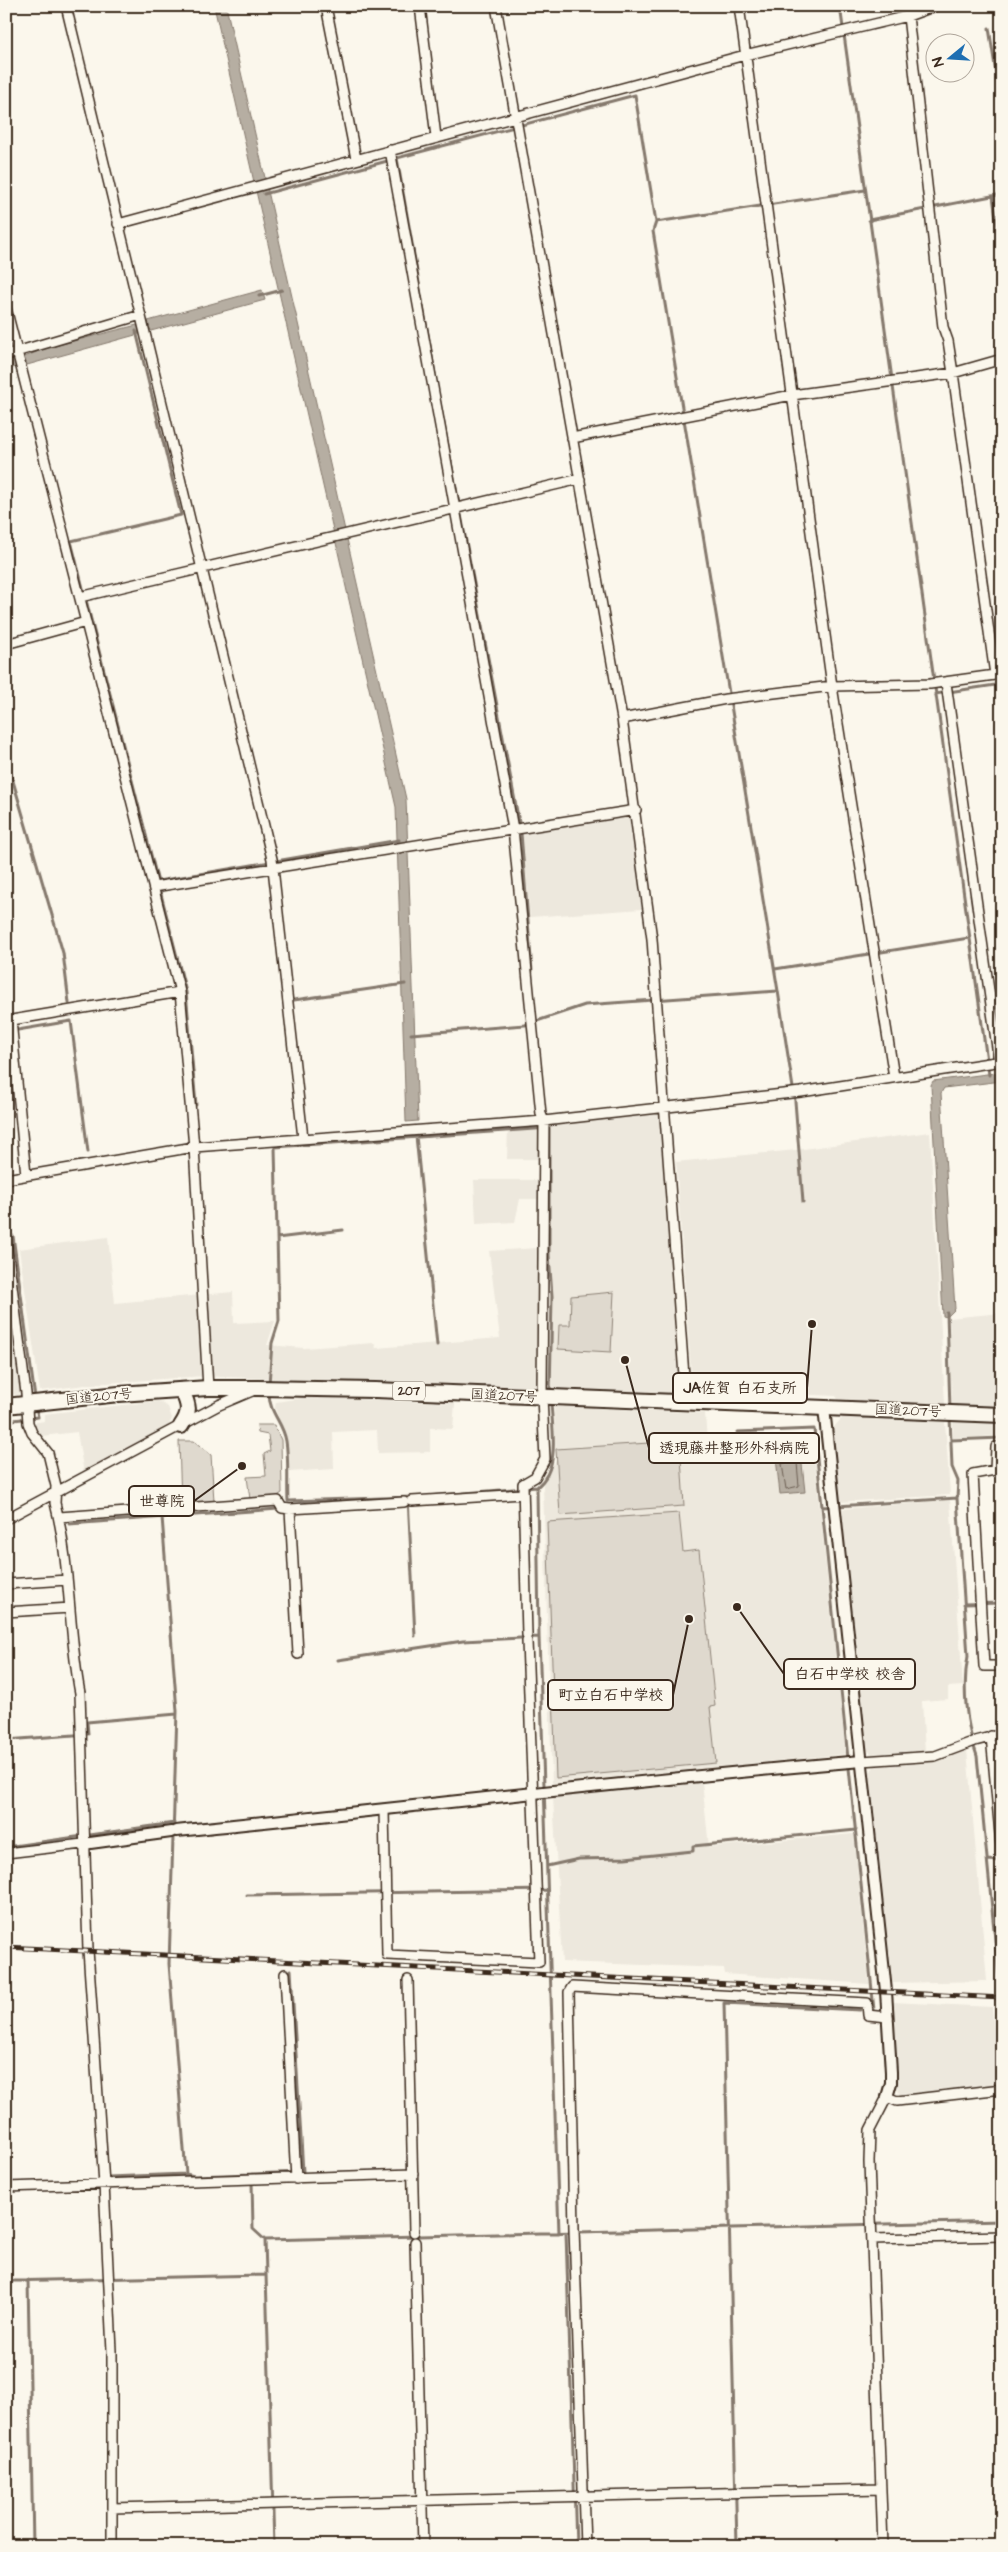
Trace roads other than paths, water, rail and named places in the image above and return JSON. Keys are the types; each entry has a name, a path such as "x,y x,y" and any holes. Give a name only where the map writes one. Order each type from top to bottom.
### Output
{"highway":[{"name":"国道207号","path":"6,1406 30,1410 182,1390 265,1388 1002,1415"},
{"path":"181,1426 188,1415 188,1403 182,1390"}],"street":[{"path":"66,6 273,864 303,1138"},
{"path":"326,6 356,159"},
{"path":"420,6 436,137"},
{"path":"496,6 515,123 622,719 636,810 657,998 686,1402"},
{"path":"739,6 832,686 894,1077"},
{"path":"118,224 356,159 391,157 436,137 515,123 745,55 908,16 935,6"},
{"path":"622,719 729,699 832,686 941,687 998,674 948,341 943,327 908,16"},
{"path":"59,1517 278,1501 282,1508 290,1509 408,1502 523,1490 535,1477 545,1459 548,1397 544,1126 531,1023 518,828 459,508 391,157"},
{"path":"6,308 84,597 86,622 158,886 180,992 194,1147 208,1388"},
{"path":"6,355 20,358 142,319"},
{"path":"572,438 792,395 953,373 1002,359"},
{"path":"84,597 580,479"},
{"path":"6,644 86,622"},
{"path":"6,1179 194,1147 415,1130 544,1126 664,1106 794,1092 994,1063 941,687"},
{"path":"158,886 273,864 410,846 518,828 628,813 636,810"},
{"path":"26,1175 11,1026 180,992"},
{"path":"6,1240 26,1393 30,1410 48,1453 56,1486 55,1494 70,1608 73,1658 80,1693 83,1839 112,2351 112,2546"},
{"path":"6,1519 181,1426 265,1388"},
{"path":"824,1408 835,1506 853,1762 888,2017 892,2072 887,2097 870,2130 880,2489 884,2546"},
{"path":"1002,1447 996,1447 996,1470 973,1474 984,1666 1002,1666"},
{"path":"384,1810 387,1955 539,1962 535,1890 540,1792 527,1638 523,1490"},
{"path":"290,1509 298,1654"},
{"path":"6,1584 67,1580"},
{"path":"6,1612 70,1608"},
{"path":"6,1853 83,1839 384,1810 540,1792 934,1756 1002,1734"},
{"path":"991,1736 1002,1856"},
{"path":"285,1974 296,2174"},
{"path":"408,1980 423,2546"},
{"path":"586,2546 577,2496 569,1992 572,1987 867,2003 868,2015 888,2017"},
{"path":"887,2097 897,2101 1002,2089"},
{"path":"6,2187 253,2180 296,2174 413,2174"},
{"path":"872,2239 1002,2236"},
{"path":"112,2508 736,2491 880,2489"}],"water":[{"path":"214,6 226,6 406,799 418,1121 406,1122 396,807"},
{"path":"262,290 265,300 151,331 150,328 139,331 139,334 27,365 26,362 6,371 6,361 14,358 15,361 46,348 137,325 138,327 149,324 148,321"},
{"path":"1002,1072 1002,1081 944,1088 941,1093 955,1309 947,1317 943,1316 931,1085 933,1081"},
{"path":"801,1455 805,1492 780,1494 776,1458"}],"waterway":[{"path":"840,6 989,1075"},
{"path":"989,28 1002,111"},
{"path":"397,158 635,95 656,222 865,190"},
{"path":"397,158 435,374"},
{"path":"264,194 391,160"},
{"path":"869,220 1002,194"},
{"path":"993,196 1002,264"},
{"path":"656,222 653,231 795,1101 803,1202"},
{"path":"259,296 282,290"},
{"path":"136,331 181,515 71,541 186,992 196,1105"},
{"path":"439,398 521,833 532,971"},
{"path":"935,694 1002,684"},
{"path":"6,757 63,953 69,1003"},
{"path":"158,881 399,840"},
{"path":"775,969 969,938"},
{"path":"294,1000 405,984"},
{"path":"411,1034 525,1025 585,1005 778,991"},
{"path":"6,1032 71,1021 88,1152"},
{"path":"269,1384 272,1343 279,1321 275,1147 549,1128 549,1255 552,1296 550,1393"},
{"path":"416,1136 437,1345"},
{"path":"277,1238 343,1230"},
{"path":"13,1236 35,1398"},
{"path":"947,1313 950,1409"},
{"path":"269,1393 271,1406 286,1441 288,1501 414,1497"},
{"path":"551,1402 552,1459 545,1479 537,1487 539,1637 559,2233"},
{"path":"6,1421 38,1417 36,1407"},
{"path":"950,1417 952,1467 958,1481 957,1498"},
{"path":"737,1432 814,1429 874,2010"},
{"path":"951,1440 1002,1438"},
{"path":"428,1496 537,1487"},
{"path":"408,1497 415,1636"},
{"path":"822,1507 957,1498 968,1656 965,1681 966,1706 970,1732 977,1756 1002,2011"},
{"path":"69,1524 278,1509"},
{"path":"108,2177 186,2174 169,1964 177,1711 162,1517"},
{"path":"964,1604 1002,1603"},
{"path":"338,1660 463,1641 539,1637"},
{"path":"6,1740 88,1734 87,1722 177,1714"},
{"path":"6,1847 174,1823"},
{"path":"547,1866 579,1859 625,1858 693,1851 693,1846 856,1830"},
{"path":"987,1860 1002,1861"},
{"path":"247,1895 547,1890"},
{"path":"252,2174 303,2172 291,1970"},
{"path":"737,2546 724,2003 860,2010"},
{"path":"186,2174 194,2176 252,2174"},
{"path":"252,2181 253,2229 265,2240"},
{"path":"274,2546 265,2240 1002,2221"},
{"path":"566,2233 576,2546"},
{"path":"6,2281 266,2275"},
{"path":"28,2280 33,2546"}],"railway":[{"path":"6,1947 1002,1998"}],"place":[{"name":"JA佐賀 白石支所","path":"812,1324"},
{"name":"透現藤井整形外科病院","path":"625,1360"},
{"name":"世尊院","path":"242,1466"},
{"name":"白石中学校 校舎","path":"737,1607"},
{"name":"町立白石中学校","path":"689,1619"}]}
